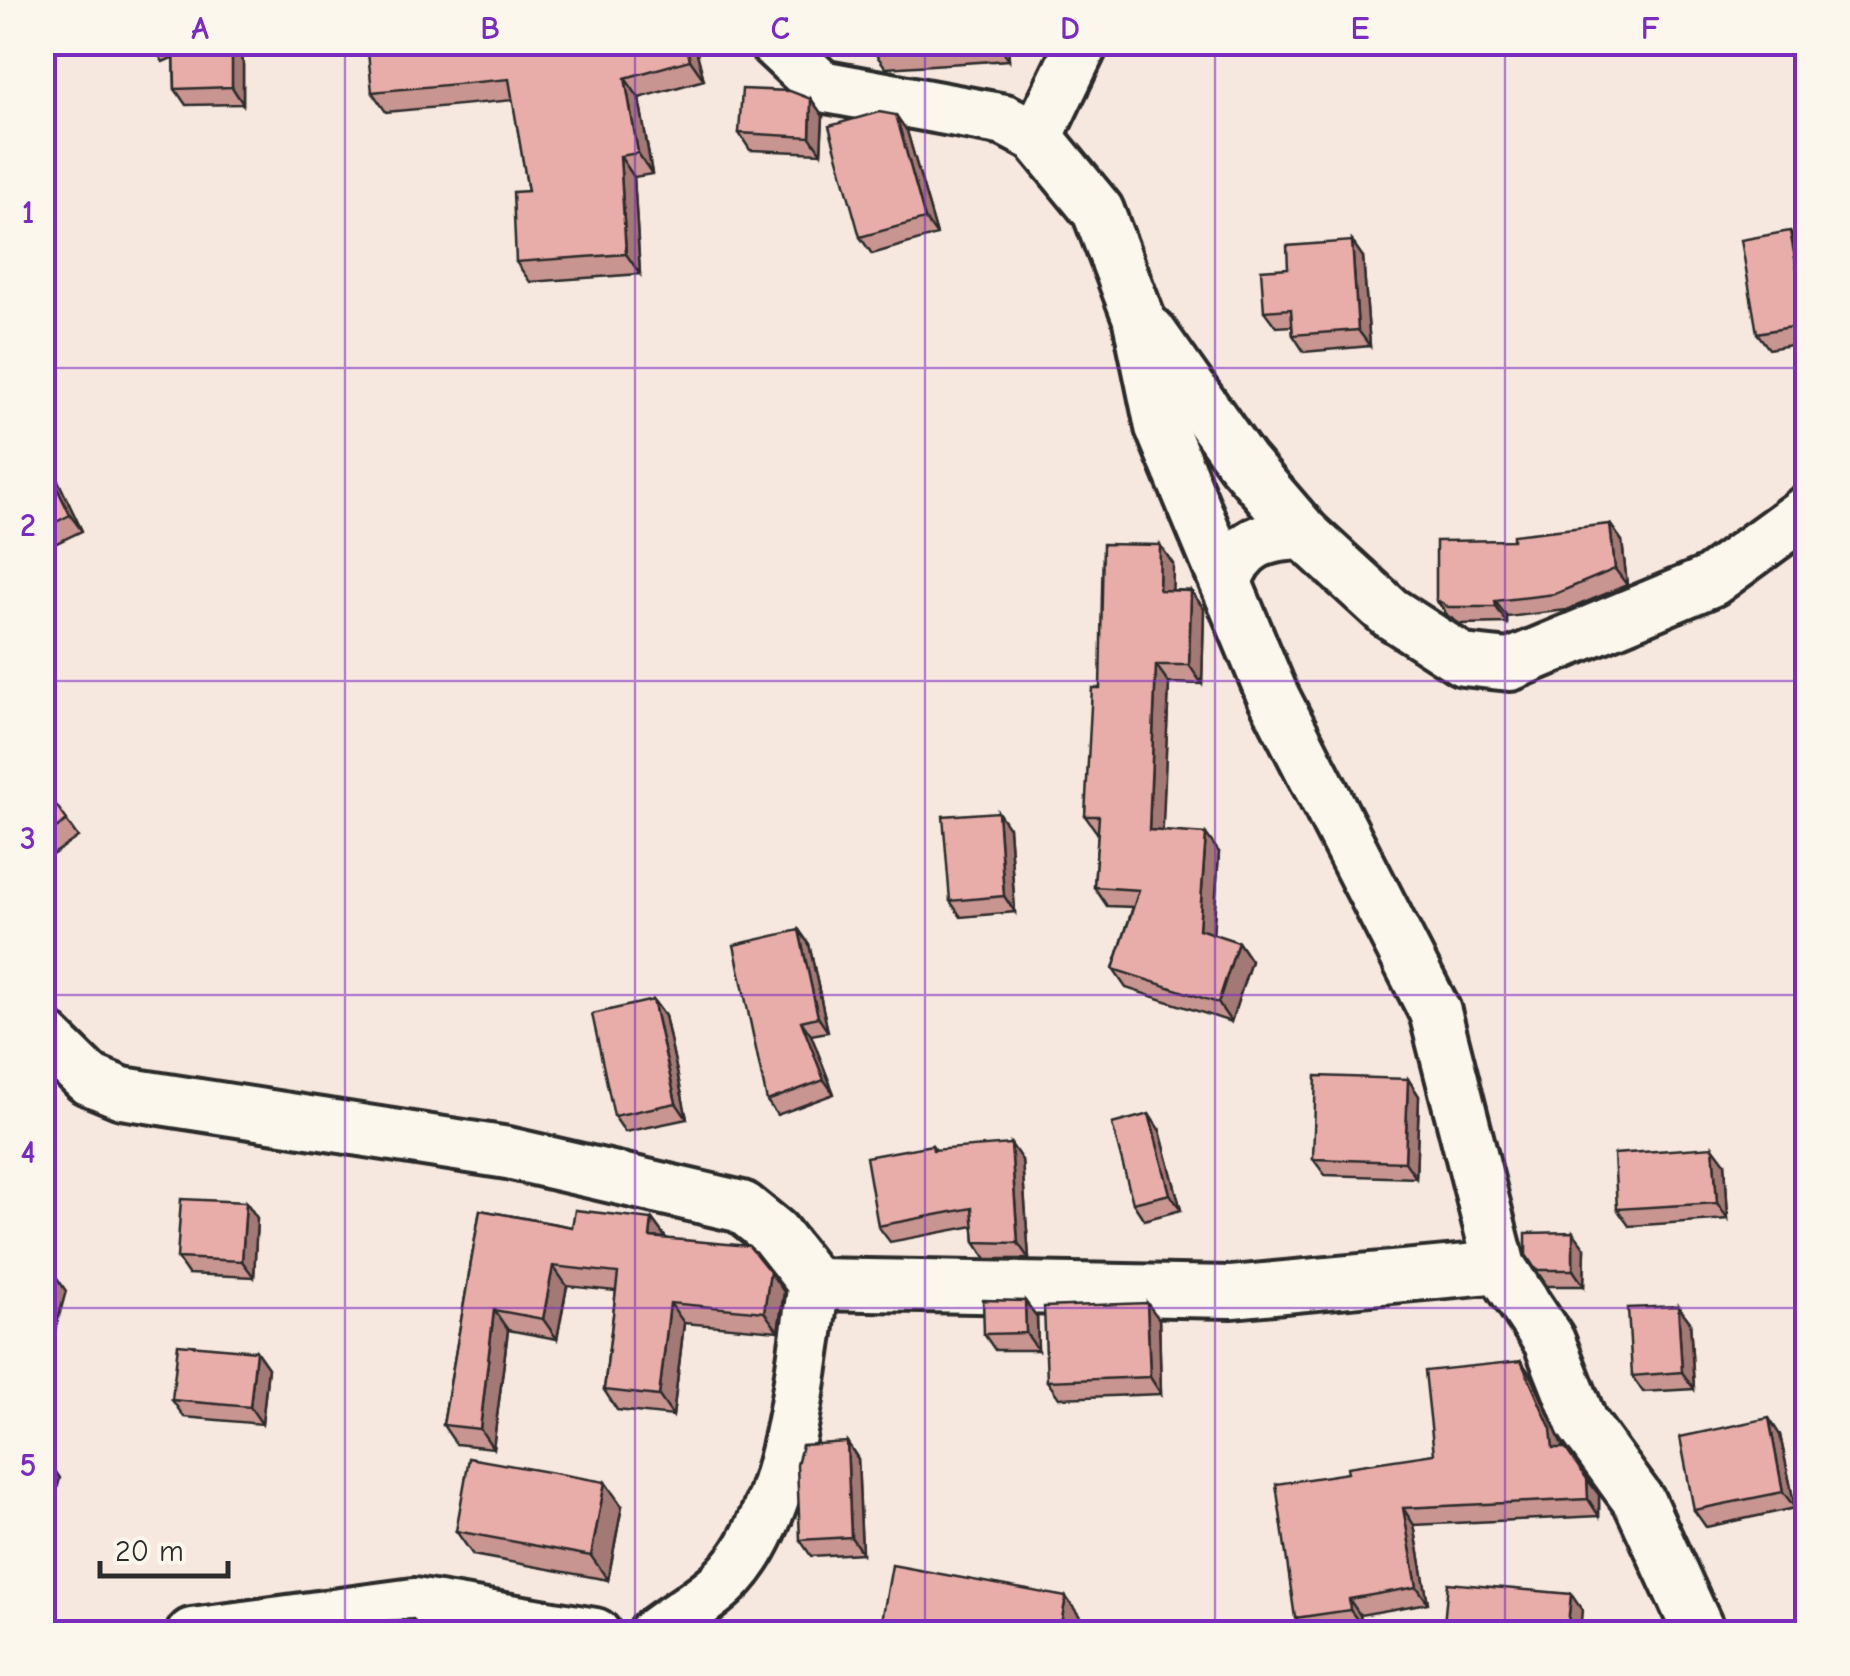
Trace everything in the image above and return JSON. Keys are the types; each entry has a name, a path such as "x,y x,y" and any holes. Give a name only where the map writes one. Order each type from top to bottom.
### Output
{"street":[{"path":"774,42 821,86 1005,120 1037,137 1098,211 1138,316 1161,426 1272,694 1434,1012 1500,1266 1549,1341 1582,1422 1640,1502 1700,1634"},
{"path":"1037,137 1083,42"},
{"path":"1138,316 1242,462 1304,534 1389,612 1463,660 1510,666 1711,581 1808,510"},
{"path":"1177,463 1242,462"},
{"path":"1226,582 1233,560 1250,544 1273,535 1304,534"},
{"path":"42,1034 88,1079 122,1092 508,1153 742,1207 774,1233 814,1284 788,1444 764,1522 725,1582 654,1634"},
{"path":"814,1284 1232,1292 1500,1266"},
{"path":"192,1634 414,1604 595,1634"}],"building":[{"path":"174,42 230,42 232,87 175,89"},
{"path":"367,42 685,42 690,60 625,78 638,153 620,156 626,254 516,262 513,192 528,191 509,79 372,92"},
{"path":"874,42 998,42 998,44 874,52"},
{"path":"742,89 790,91 811,99 810,137 739,133"},
{"path":"879,112 896,115 925,219 860,237 829,126"},
{"path":"1790,231 1807,324 1757,333 1741,240"},
{"path":"1352,241 1358,330 1293,335 1291,309 1264,311 1261,270 1288,268 1287,246"},
{"path":"42,457 70,515 42,529"},
{"path":"1610,524 1615,569 1555,594 1495,601 1496,607 1448,607 1436,600 1436,541 1513,540 1513,535"},
{"path":"1103,544 1160,545 1159,590 1191,591 1189,665 1156,665 1149,830 1206,834 1199,929 1238,942 1218,1003 1113,969 1139,890 1094,887 1099,816 1085,816 1092,688 1100,688"},
{"path":"42,786 67,820 42,838"},
{"path":"998,812 1004,896 950,901 943,816"},
{"path":"799,930 818,1017 801,1021 824,1080 767,1101 734,945"},
{"path":"653,1000 676,1103 614,1116 592,1014"},
{"path":"1316,1076 1408,1079 1405,1162 1313,1159"},
{"path":"1149,1114 1170,1194 1133,1203 1112,1124"},
{"path":"1011,1144 1018,1243 975,1242 972,1208 878,1226 866,1157 932,1145 933,1150"},
{"path":"1713,1147 1717,1203 1617,1209 1614,1154"},
{"path":"181,1199 246,1202 242,1261 177,1258"},
{"path":"480,1210 572,1227 575,1210 652,1219 650,1237 749,1246 770,1272 764,1312 670,1303 659,1396 604,1390 618,1273 553,1266 543,1319 494,1310 480,1429 443,1425"},
{"path":"1573,1232 1573,1270 1536,1270 1526,1255 1526,1233"},
{"path":"42,1272 55,1275 42,1320"},
{"path":"983,1300 1025,1301 1026,1333 984,1334"},
{"path":"1147,1303 1150,1377 1047,1381 1044,1307"},
{"path":"1678,1306 1682,1372 1632,1376 1628,1308"},
{"path":"178,1344 256,1351 250,1407 172,1400"},
{"path":"1521,1361 1551,1429 1553,1448 1565,1448 1587,1479 1588,1499 1403,1508 1417,1587 1349,1599 1350,1610 1295,1618 1276,1484 1348,1473 1347,1467 1434,1454 1425,1371"},
{"path":"1769,1418 1783,1492 1694,1510 1680,1437"},
{"path":"847,1442 851,1537 800,1540 797,1465 802,1445"},
{"path":"469,1458 605,1482 591,1556 456,1531"},
{"path":"42,1460 49,1462 42,1484"},
{"path":"892,1565 1066,1597 1059,1634 880,1632"},
{"path":"1448,1583 1571,1594 1567,1634 1443,1634"},
{"path":"413,1619 415,1634 349,1634 348,1624"}]}
